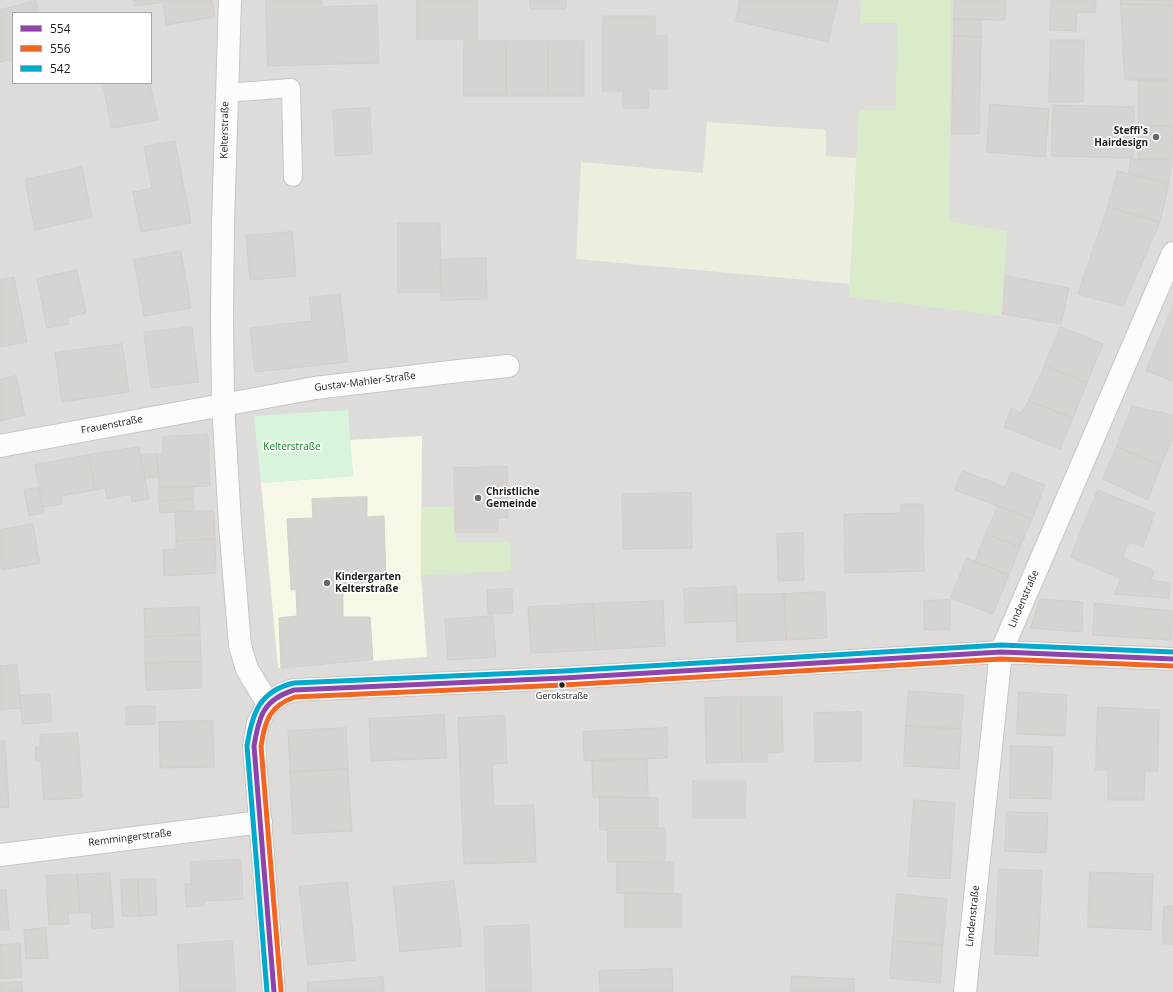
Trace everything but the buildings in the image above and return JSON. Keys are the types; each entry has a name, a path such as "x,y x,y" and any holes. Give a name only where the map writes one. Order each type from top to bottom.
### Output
{"street":[{"name":"Kelterstraße","path":"230,0 226,93 222,317 223,404 230,524 240,646 247,669 268,704"},
{"name":"Lindenstraße","path":"965,992 1001,652 1173,253"},
{"name":"Gustav-Mahler-Straße","path":"223,404 315,388 508,366"},
{"name":"Frauenstraße","path":"0,446 223,404"},
{"path":"274,992 254,746 258,723 268,704 282,694 294,690 574,677 1001,652 1173,659"},
{"name":"Remmingerstraße","path":"0,855 261,822"}],"lane":[{"path":"226,93 291,88 293,177"}],"shaded area":[{"path":"0,0 1173,0 1173,992 0,992"},
{"path":"332,95 335,185 258,188 255,98"},
{"path":"707,122 826,130 826,156 857,158 850,284 576,259 581,162 703,173"},
{"path":"549,353 561,541 530,542 519,354"},
{"path":"497,379 503,455 425,456 422,409 379,414 377,391"},
{"path":"422,436 421,575 427,657 278,668 261,483 353,476 350,440"},
{"path":"257,523 261,600 250,600 246,524"}],"green space":[{"path":"861,0 951,0 949,221 1007,231 1001,316 849,297 859,110 896,110 897,23 860,23"},
{"name":"Kelterstraße","path":"348,410 353,476 261,483 254,416"},
{"path":"422,507 455,507 456,542 510,542 511,571 421,575"}],"transit line":[{"name":"542","path":"267,992 247,746 249,734 259,706 265,698 282,687 294,683 564,671 1001,645 1173,652"},
{"name":"554","path":"274,992 254,746 258,726 264,710 275,699 294,690 564,678 1001,652 1173,659"},
{"name":"556","path":"281,991 261,746 264,729 274,710 279,705 295,697 564,685 1001,659 1173,666"}],"place":[{"name":"Steffi's Hairdesign","path":"1156,137"},
{"name":"Christliche Gemeinde","path":"478,498"},
{"name":"Kindergarten Kelterstraße","path":"327,583"},
{"name":"Gerokstraße","path":"562,685"}]}
